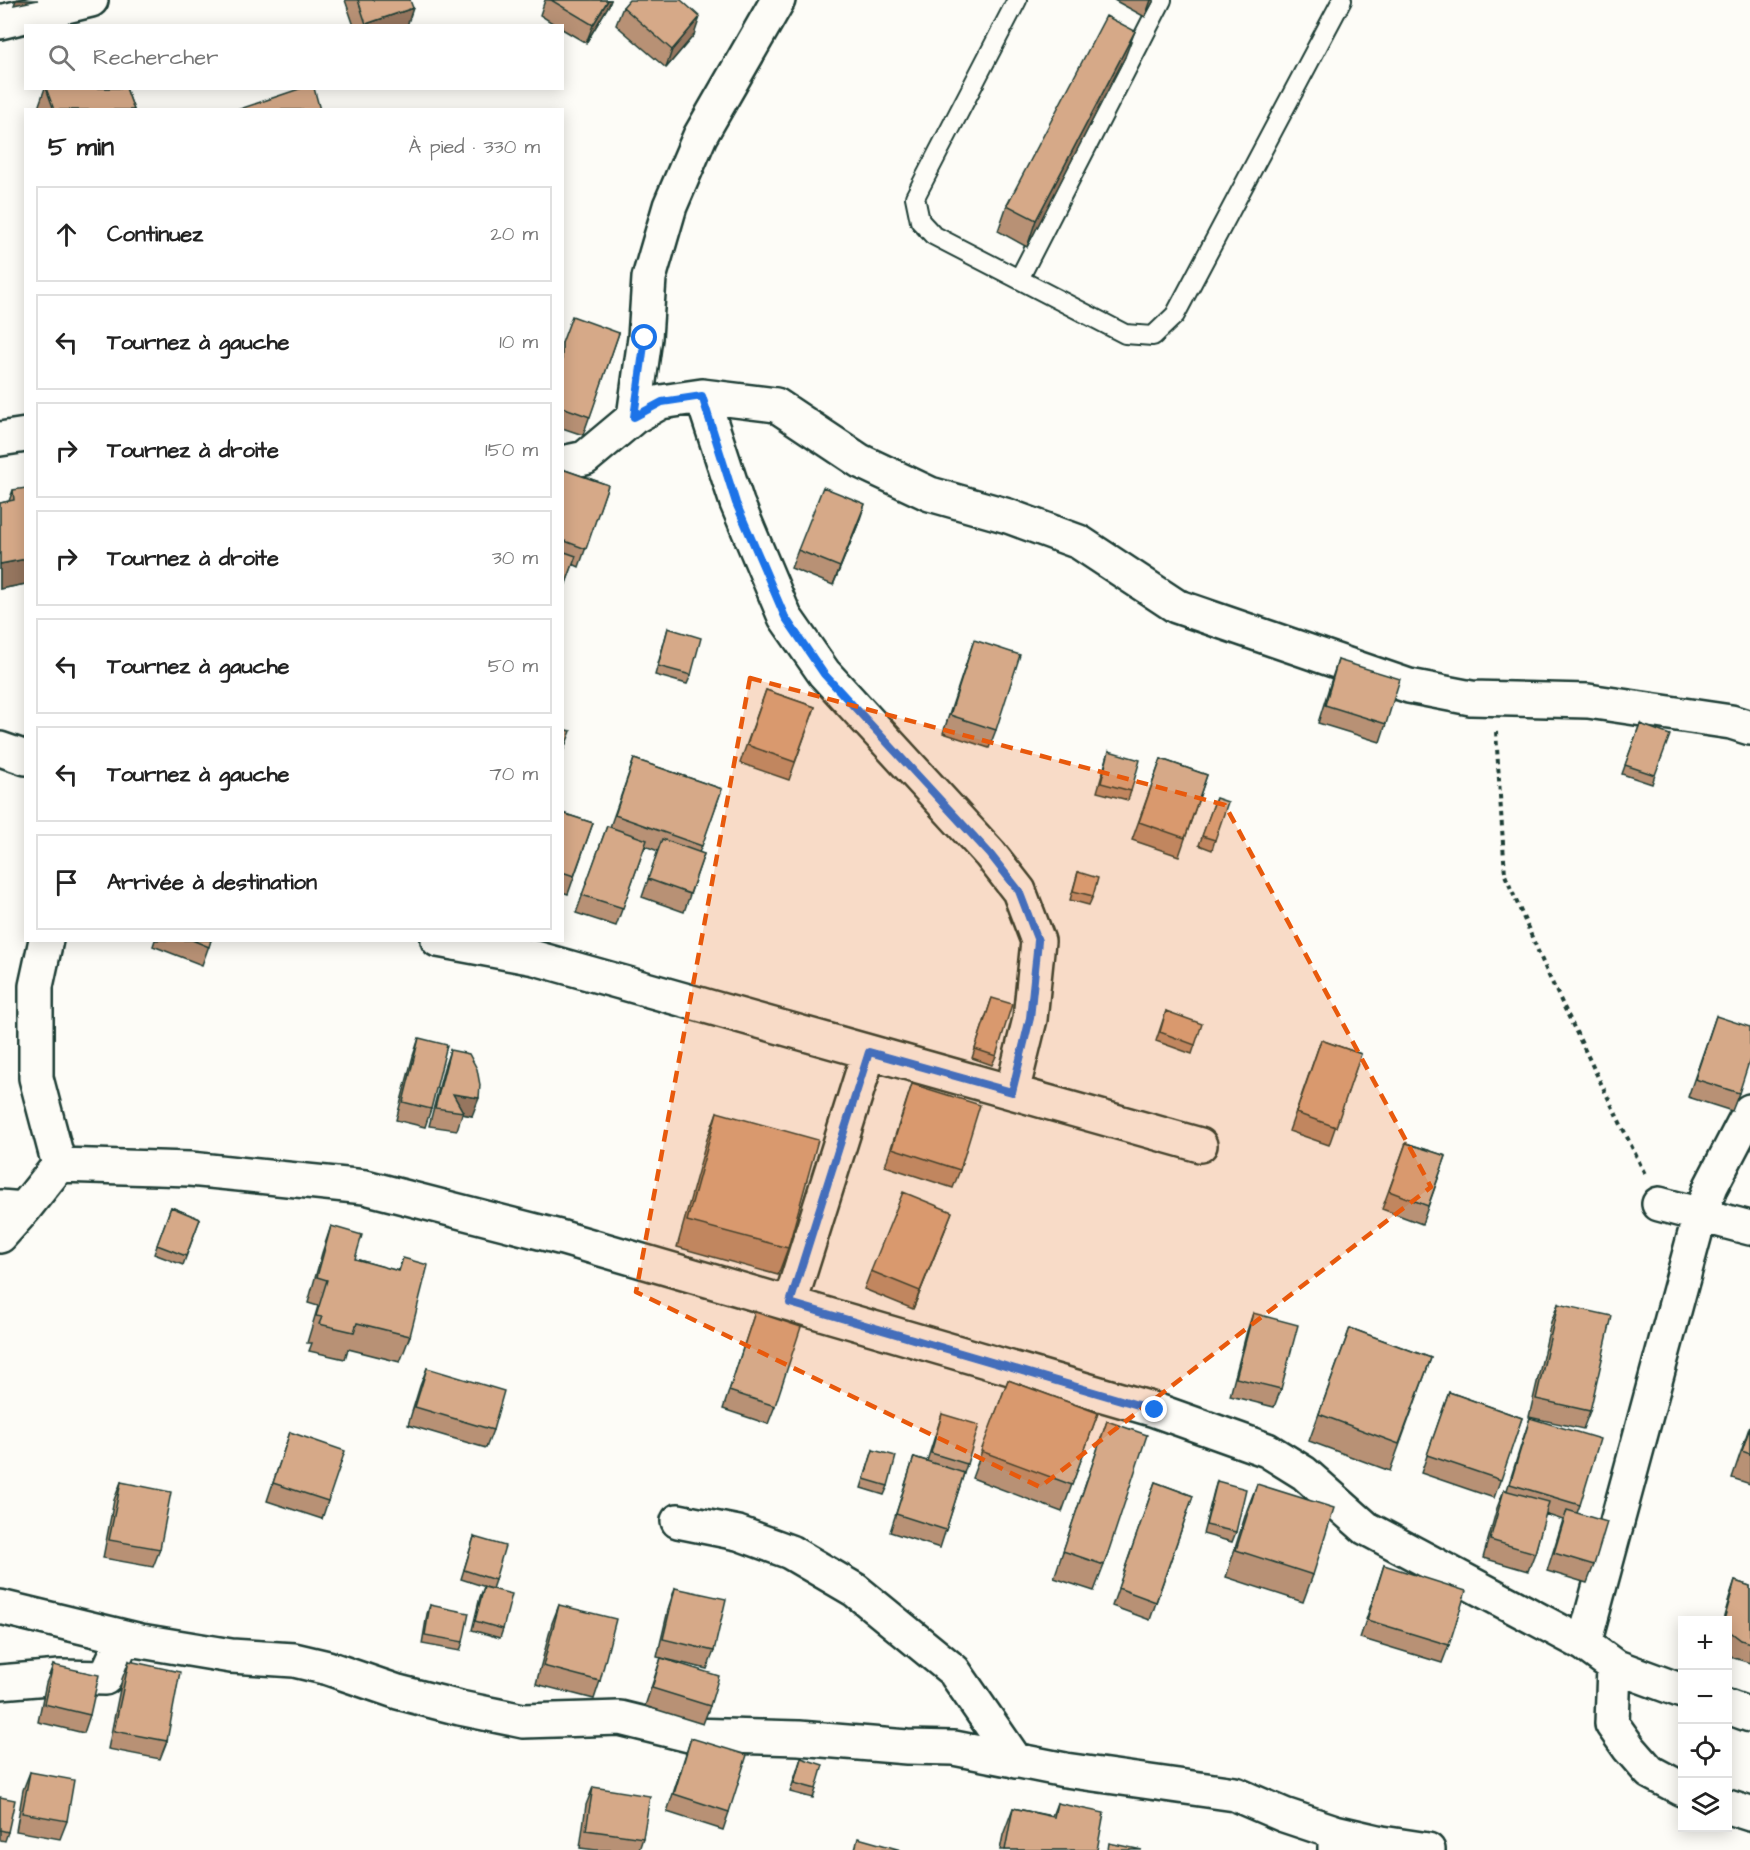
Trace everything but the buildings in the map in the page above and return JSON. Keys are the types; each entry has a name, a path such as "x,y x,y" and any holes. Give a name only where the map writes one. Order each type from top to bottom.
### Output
{"street":[{"path":"0,22 91,0"},
{"path":"634,417 645,338 649,278 670,206 700,136 778,0"},
{"path":"702,396 736,503 785,617 824,674 990,854 1019,891 1038,941 1030,1018 1012,1092"},
{"path":"564,462 585,458 634,417 662,402 702,396 776,405 860,460 930,494 1008,516 1079,542 1176,606 1409,686 1471,698 1588,700 1731,722 1750,728"},
{"path":"0,439 24,435"},
{"path":"0,749 24,757"},
{"path":"46,942 36,986 36,1078 59,1165"},
{"path":"449,942 535,958 1200,1145"},
{"path":"790,1303 869,1052"},
{"path":"1584,1644 1700,1215 1711,1186 1750,1111"},
{"path":"0,1236 12,1208 59,1165 190,1169 365,1187 563,1238 1155,1410 1267,1450 1304,1473 1366,1528 1584,1644 1614,1666 1678,1689"},
{"path":"1659,1204 1750,1228"},
{"path":"678,1521 738,1533 790,1552 855,1590 954,1671 1017,1761"},
{"path":"0,1607 124,1637 231,1656 294,1660 328,1668 398,1692 523,1721 620,1718 689,1735 799,1738 907,1747 954,1748 1017,1761 1235,1794 1284,1815 1335,1841 1382,1843 1428,1850"},
{"path":"0,1682 60,1677 105,1678 124,1637"},
{"path":"1614,1666 1612,1724 1650,1772 1678,1786"},
{"path":"1732,1809 1750,1814"}],"lane":[{"path":"1017,0 915,197 920,220 933,235 1125,334 1153,336 1175,315 1342,0"},
{"path":"1019,279 1162,0"}],"path":[{"path":"1494,698 1505,875 1548,974 1659,1204"}],"highlighted area":[{"path":"750,678 1225,805 1431,1187 1040,1487 636,1292"}],"route":[{"path":"645,338 634,417 662,402 702,396 736,503 785,617 824,674 946,805 990,854 1019,891 1038,941 1030,1018 1012,1092 869,1052 790,1303 1155,1410"}]}
